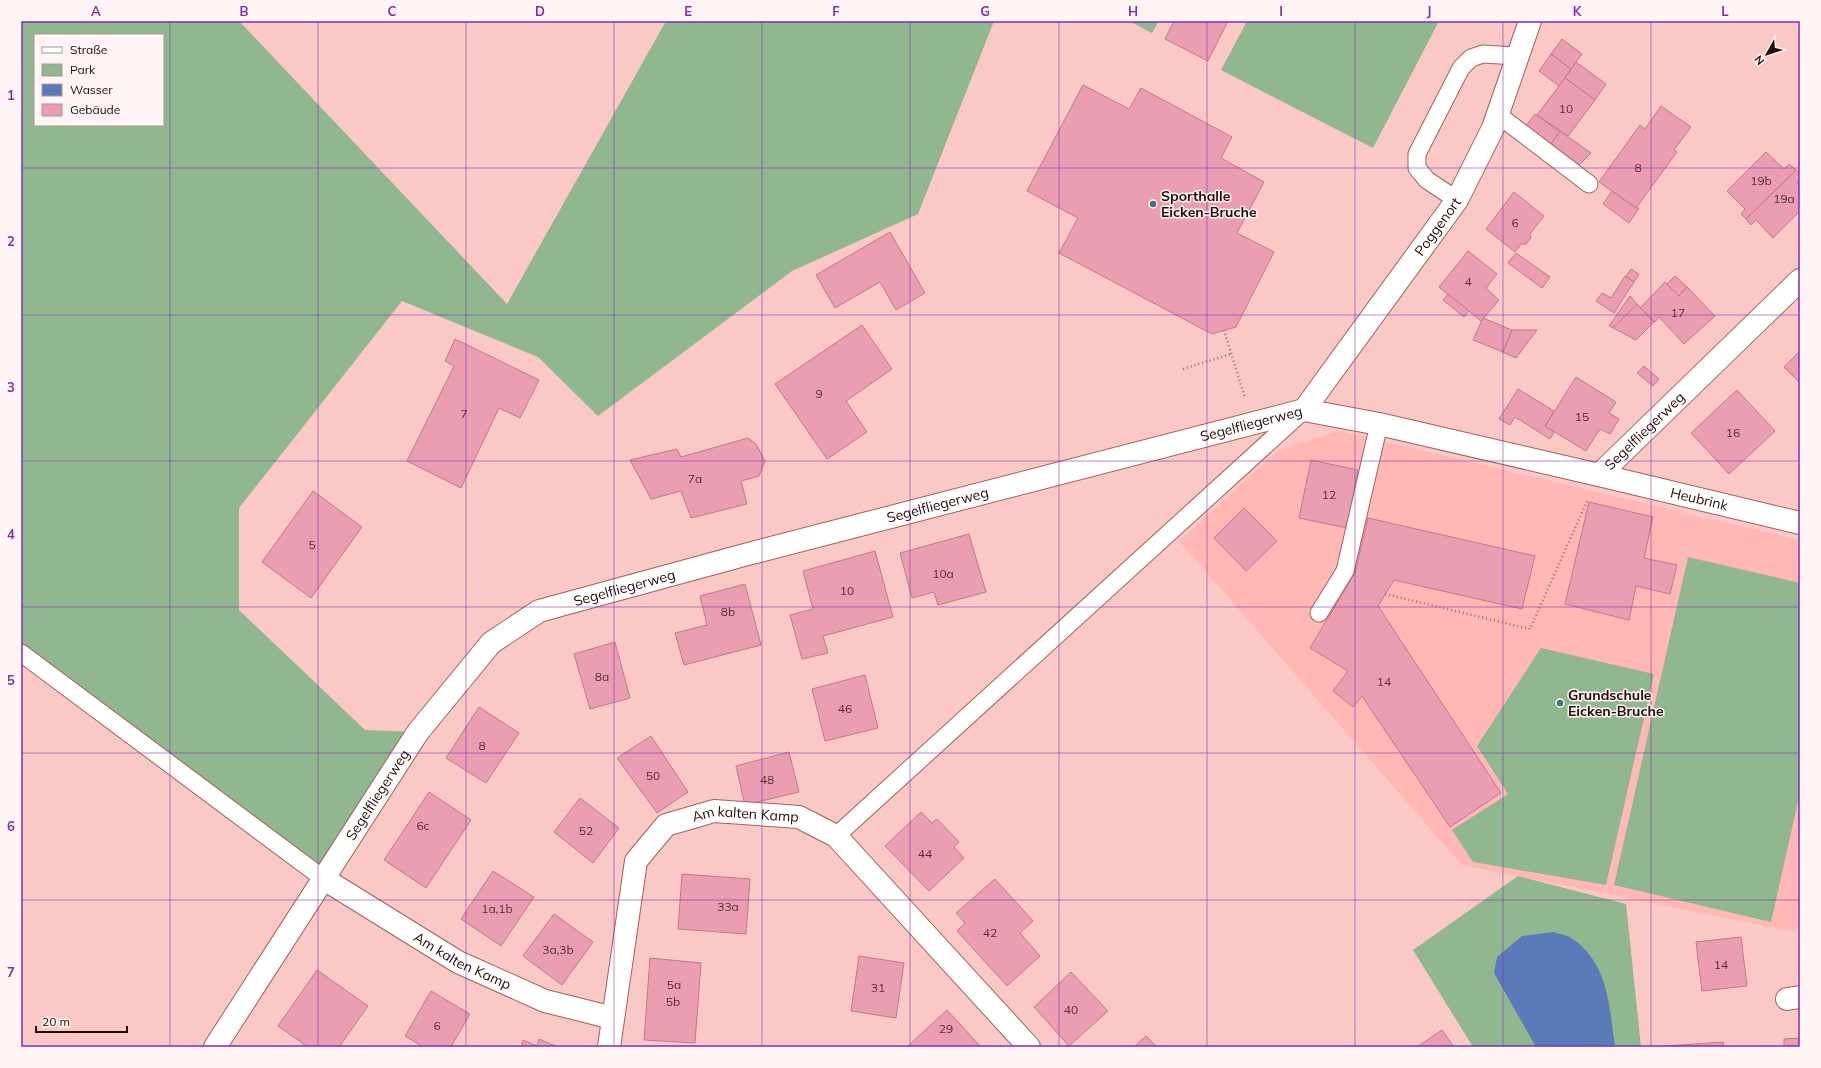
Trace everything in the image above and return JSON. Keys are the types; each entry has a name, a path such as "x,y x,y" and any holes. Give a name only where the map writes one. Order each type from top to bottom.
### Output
{"street":[{"name":"Poggenort","path":"1304,410 1457,200 1493,128 1516,56 1530,21"},
{"name":"Segelfliegerweg","path":"215,1047 418,732 491,643 539,611 748,554 1304,410 1379,424 1599,475 1800,280"},
{"name":"Heubrink","path":"1599,475 1800,523"},
{"name":"Am kalten Kamp","path":"609,1047 636,861 666,825 714,811 799,817 836,836 1029,1047"},
{"name":"Am kalten Kamp","path":"324,879 458,962 545,1001 613,1018"}],"lane":[{"path":"1457,200 1427,180 1417,168 1417,154 1461,68 1471,58 1483,54 1516,56"},
{"path":"1497,114 1589,184"},
{"path":"836,836 1304,410"},
{"path":"1319,613 1345,571 1379,424"},
{"path":"21,653 324,879"}],"path":[{"path":"1224,330 1253,423"},
{"path":"1183,369 1231,354"},
{"path":"1386,594 1530,629 1599,475"}],"shaded area":[{"name":"Grundschule Eicken-Bruche","path":"1339,431 1800,540 1800,918 1797,932 1462,865 1179,541 1279,450"}],"green space":[{"path":"21,21 239,21 507,304 666,21 994,21 918,214 792,271 598,416 538,357 402,301 239,508 239,610 365,730 418,732 324,879 21,653"},
{"path":"1129,21 1159,21 1152,33"},
{"path":"1247,21 1439,21 1373,148 1221,70"},
{"path":"1688,557 1800,583 1800,793 1771,922 1614,885"},
{"path":"1541,648 1654,674 1606,885 1473,862 1452,830 1508,794 1477,746"},
{"path":"1518,876 1626,904 1641,1047 1473,1047 1413,950"}],"water":[{"path":"1553,932 1573,939 1585,949 1594,961 1601,974 1609,1002 1615,1047 1536,1047 1494,973 1497,957 1522,936"}],"building":[{"path":"1174,21 1228,21 1208,61 1165,39"},
{"path":"1562,39 1582,54 1571,69 1551,54"},
{"path":"1551,54 1571,69 1559,86 1539,71"},
{"path":"1576,62 1606,84 1595,100 1565,78"},
{"path":"1565,78 1595,100 1568,136 1537,115"},
{"name":"Sporthalle Eicken-Bruche","path":"1083,85 1129,109 1141,88 1232,137 1221,158 1264,182 1237,233 1274,252 1236,327 1212,334 1059,253 1078,218 1027,191"},
{"path":"1661,106 1691,127 1674,150 1677,152 1636,208 1599,182 1640,125 1645,129"},
{"path":"1535,114 1560,132 1551,144 1526,126"},
{"path":"1560,131 1591,153 1579,165 1551,144"},
{"path":"1766,152 1784,169 1789,164 1796,170 1746,219 1741,214 1745,209 1727,191"},
{"path":"1796,170 1800,174 1800,180 1797,183 1800,186 1800,211 1773,238 1756,220 1751,225 1746,219"},
{"path":"1612,191 1636,208 1639,208 1629,223 1603,204"},
{"path":"1514,192 1544,216 1530,234 1531,238 1526,244 1521,244 1515,252 1486,229"},
{"path":"890,232 925,293 896,310 880,282 835,308 816,275"},
{"path":"1468,251 1497,274 1486,288 1499,300 1481,321 1439,287"},
{"path":"1516,253 1550,277 1542,288 1508,263"},
{"path":"1631,269 1639,274 1634,282 1626,276"},
{"path":"1625,276 1634,282 1614,313 1596,301 1602,293 1611,298"},
{"path":"1675,276 1687,287 1679,296 1667,284"},
{"path":"1665,282 1679,296 1687,287 1715,316 1684,344 1659,317 1655,322 1640,308"},
{"path":"1448,294 1469,311 1464,317 1443,300"},
{"path":"1630,296 1637,304 1613,328 1609,326"},
{"path":"1637,304 1654,322 1636,340 1613,328"},
{"path":"1483,318 1512,330 1503,352 1473,340"},
{"path":"862,325 892,369 846,401 867,432 827,459 775,384"},
{"path":"1512,330 1537,330 1516,358 1503,352"},
{"path":"455,339 539,380 520,418 499,408 461,488 407,461 454,366 445,361"},
{"path":"1800,351 1800,383 1784,367"},
{"path":"1644,366 1659,379 1653,386 1637,373"},
{"path":"1576,377 1616,402 1609,413 1619,419 1610,434 1600,429 1586,451 1545,426"},
{"path":"1518,389 1554,411 1545,426 1554,432 1550,439 1515,417 1510,425 1499,419"},
{"path":"1737,390 1775,431 1729,474 1691,433"},
{"path":"748,438 756,444 765,461 759,476 741,481 747,504 691,518 681,491 651,499 630,460 677,449 681,457"},
{"path":"1311,460 1358,470 1347,528 1299,518"},
{"path":"313,491 362,527 311,598 262,562"},
{"path":"1589,502 1653,517 1644,558 1677,565 1670,594 1636,586 1629,620 1565,604"},
{"path":"1244,508 1277,541 1246,571 1214,538"},
{"path":"1368,518 1535,556 1522,609 1394,580 1378,606 1501,793 1450,827 1362,696 1353,707 1333,691 1348,671 1310,648 1355,573"},
{"path":"969,534 986,592 938,605 934,592 912,598 900,553"},
{"path":"875,551 893,617 823,636 828,653 802,659 790,615 813,609 803,571"},
{"path":"745,584 761,645 684,665 675,633 707,625 700,596"},
{"path":"615,642 630,698 590,709 574,654"},
{"path":"865,675 878,728 825,741 812,689"},
{"path":"479,707 519,733 486,783 446,758"},
{"path":"651,736 688,792 657,813 617,758"},
{"path":"789,752 799,792 745,805 736,766"},
{"path":"429,792 471,820 426,888 384,860"},
{"path":"580,798 619,828 593,863 554,832"},
{"path":"921,812 932,823 937,819 959,842 954,847 964,858 929,891 885,846"},
{"path":"493,871 534,897 501,946 461,919"},
{"path":"682,874 750,879 746,934 678,929"},
{"path":"995,879 1033,921 1020,933 1040,956 1007,986 957,931 965,923 956,913"},
{"path":"554,914 593,942 562,985 523,956"},
{"path":"1741,937 1747,986 1702,991 1696,942"},
{"path":"859,956 904,963 896,1018 851,1011"},
{"path":"650,958 701,963 695,1043 644,1040"},
{"path":"317,970 368,1006 339,1047 308,1047 278,1026"},
{"path":"1071,972 1108,1011 1069,1046 1034,1007"},
{"path":"431,991 470,1014 451,1047 423,1047 405,1036"},
{"path":"947,1010 979,1045 977,1047 907,1047"},
{"path":"1442,1030 1454,1047 1417,1047"},
{"path":"1146,1036 1157,1047 1134,1047"},
{"path":"1800,1038 1800,1047 1784,1047 1784,1039"},
{"path":"539,1039 558,1047 521,1047 523,1040 537,1046"},
{"path":"1723,1042 1724,1047 1666,1047 1666,1046"}],"place":[{"name":"Sporthalle Eicken-Bruche","path":"1153,204"},
{"name":"Grundschule Eicken-Bruche","path":"1560,703"}]}
